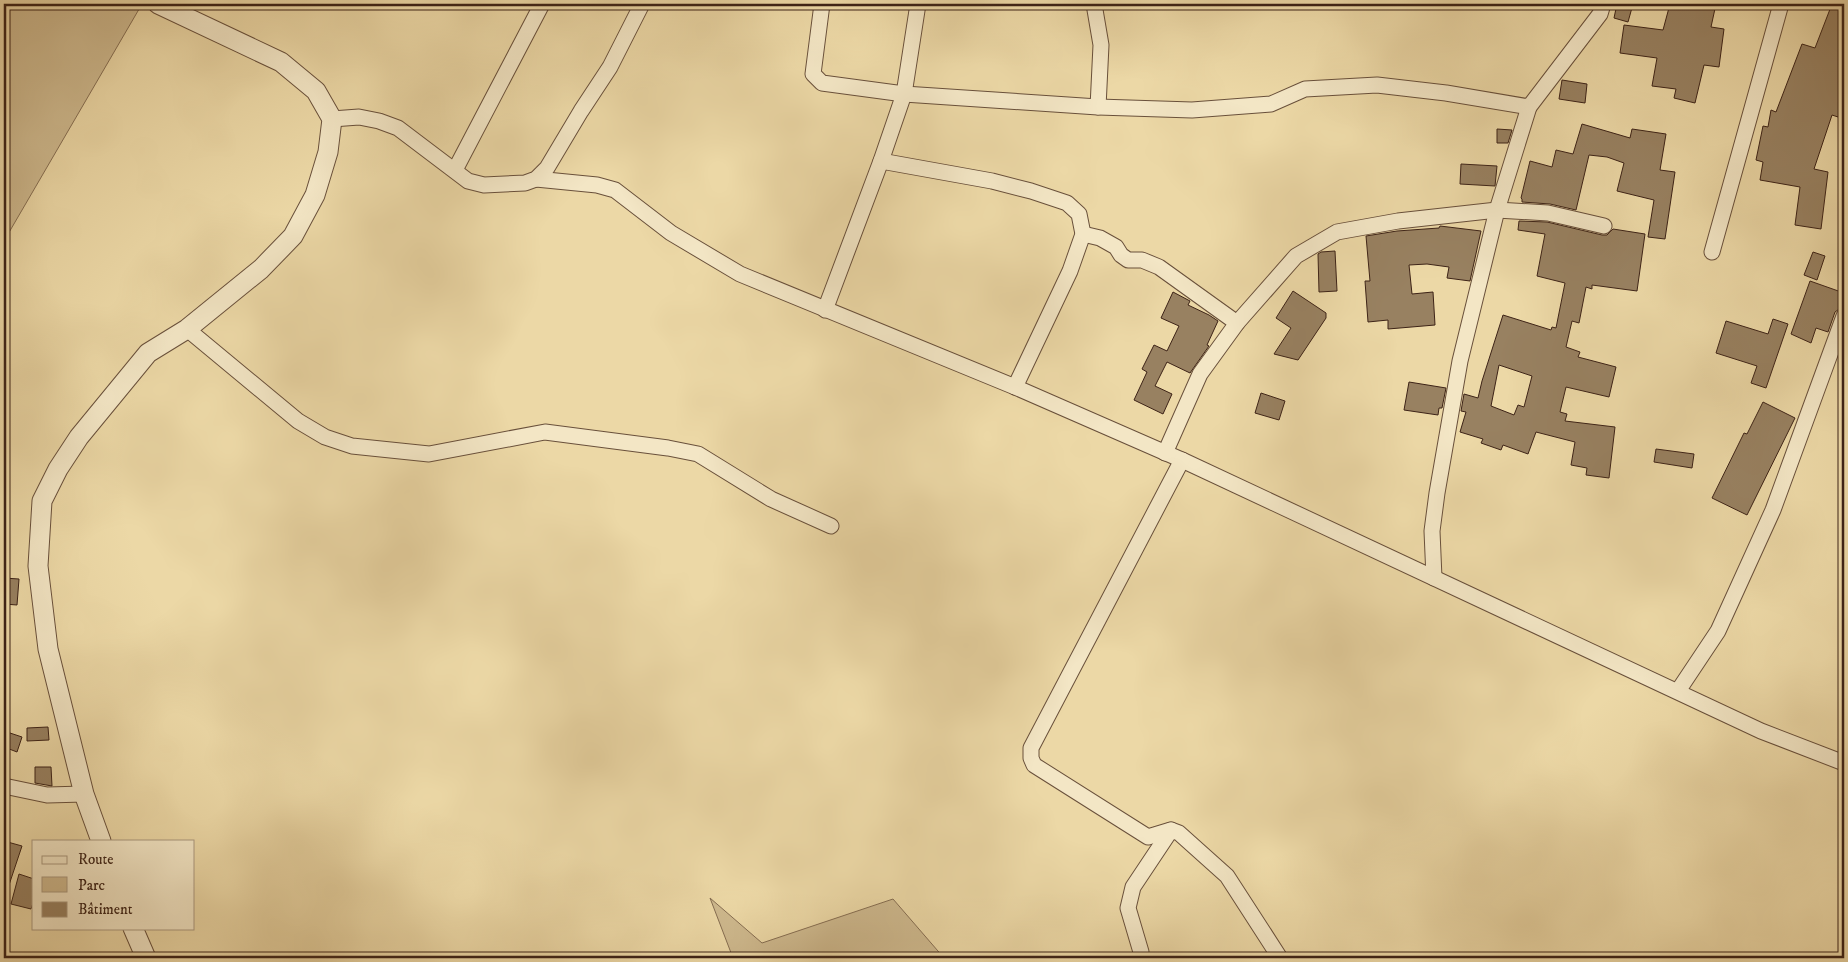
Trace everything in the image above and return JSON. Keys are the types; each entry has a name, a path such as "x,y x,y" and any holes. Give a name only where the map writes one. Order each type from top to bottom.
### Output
{"street":[{"path":"102,840 84,794 48,649 38,566 42,501 58,470 79,437 148,353 188,329 261,269 293,236 315,195 328,152 332,119 316,91 281,62 158,4"},
{"path":"454,170 542,4"},
{"path":"332,119 359,118 379,121 398,128 468,181 484,184 525,183 536,179 547,168 610,67 642,4"},
{"path":"822,4 813,74 822,83 904,94 1098,107 1192,110 1240,108 1270,104 1305,89 1377,85 1446,93 1529,107"},
{"path":"826,310 904,94 918,4"},
{"path":"1094,4 1101,45 1098,107"},
{"path":"1434,578 1432,531 1437,493 1460,361 1497,210 1529,107 1600,14 1603,4"},
{"path":"1712,252 1780,4"},
{"path":"881,161 992,181 1031,191 1067,203 1079,214 1083,234 1070,271 1015,387"},
{"path":"536,179 597,185 616,190 671,233 740,274 1015,387 1182,460 1762,731 1844,763"},
{"path":"1165,453 1200,374 1237,323 1296,256 1337,232 1398,221 1497,210 1548,213 1604,226"},
{"path":"1083,234 1100,238 1116,247 1121,255 1128,260 1142,260 1159,267 1237,323"},
{"path":"1678,692 1718,631 1773,510 1838,352 1844,316"},
{"path":"188,329 298,421 325,437 352,446 429,454 545,432 668,448 698,454 771,499 831,526"},
{"path":"1182,460 1031,748 1034,765 1148,837 1171,830 1179,833 1227,876 1280,958"},
{"path":"4,786 47,795 84,794"},
{"path":"1139,958 1141,952 1128,908 1133,887 1171,830"},
{"path":"134,930 146,958"}],"green space":[{"path":"4,4 142,4 4,241"},
{"path":"710,898 762,943 893,899 944,958 733,958"}],"building":[{"path":"1617,4 1633,4 1628,22 1614,18"},
{"path":"1670,4 1716,4 1711,27 1724,29 1719,67 1704,65 1695,103 1674,98 1676,89 1652,86 1657,58 1620,53 1624,25 1663,30"},
{"path":"1832,4 1844,4 1844,101 1838,117 1832,115 1814,169 1828,172 1821,229 1795,225 1800,187 1760,180 1763,162 1756,160 1763,126 1768,127 1771,110 1776,112 1802,44 1815,48"},
{"path":"1562,80 1587,84 1585,103 1559,99"},
{"path":"1582,124 1630,138 1632,129 1666,134 1660,170 1675,172 1665,239 1648,237 1654,200 1617,191 1624,163 1607,157 1589,155 1576,210 1550,204 1522,202 1521,198 1530,161 1552,167 1556,150 1573,154"},
{"path":"1497,129 1512,130 1508,143 1497,143"},
{"path":"1461,164 1497,166 1495,186 1460,184"},
{"path":"1519,221 1547,222 1602,235 1607,235 1613,229 1645,234 1637,291 1592,285 1592,289 1586,287 1579,323 1572,321 1566,347 1580,352 1578,357 1616,367 1609,397 1566,387 1560,412 1567,414 1565,421 1615,427 1609,478 1586,475 1587,468 1571,465 1575,442 1536,432 1528,454 1503,445 1501,450 1481,443 1483,439 1460,432 1466,412 1461,411 1464,394 1478,398 1503,315 1551,330 1552,327 1556,328 1565,283 1537,276 1545,234 1518,230","holes":["1499,365 1532,376 1524,407 1518,405 1514,415 1491,406"]},
{"path":"1440,226 1481,231 1470,281 1447,278 1449,267 1427,264 1409,265 1412,294 1433,292 1435,325 1388,329 1388,320 1368,322 1365,281 1370,281 1366,236 1397,231 1439,228"},
{"path":"1335,251 1337,291 1319,292 1318,254"},
{"path":"1813,252 1825,256 1817,280 1804,275"},
{"path":"1810,281 1844,293 1842,307 1835,312 1828,332 1816,328 1811,343 1791,334"},
{"path":"1293,291 1326,313 1326,318 1298,360 1274,354 1291,328 1276,318"},
{"path":"1173,292 1190,301 1188,305 1218,321 1207,345 1209,346 1190,373 1167,362 1155,386 1172,394 1163,414 1134,400 1147,372 1142,369 1154,345 1167,351 1179,326 1161,318"},
{"path":"1773,319 1788,324 1766,388 1751,383 1757,366 1716,353 1726,321 1768,334"},
{"path":"1409,382 1446,388 1442,408 1439,408 1438,415 1404,410"},
{"path":"1261,393 1285,401 1279,420 1255,413"},
{"path":"1763,402 1795,418 1747,515 1712,498 1744,433 1747,434"},
{"path":"1656,449 1694,454 1692,468 1654,462"},
{"path":"4,578 19,579 17,605 4,604"},
{"path":"48,727 49,740 27,741 27,728"},
{"path":"4,731 22,737 17,752 4,747"},
{"path":"35,767 51,767 52,786 35,783"},
{"path":"4,841 22,846 6,894 4,894"},
{"path":"19,874 32,878 31,909 11,904"}]}
